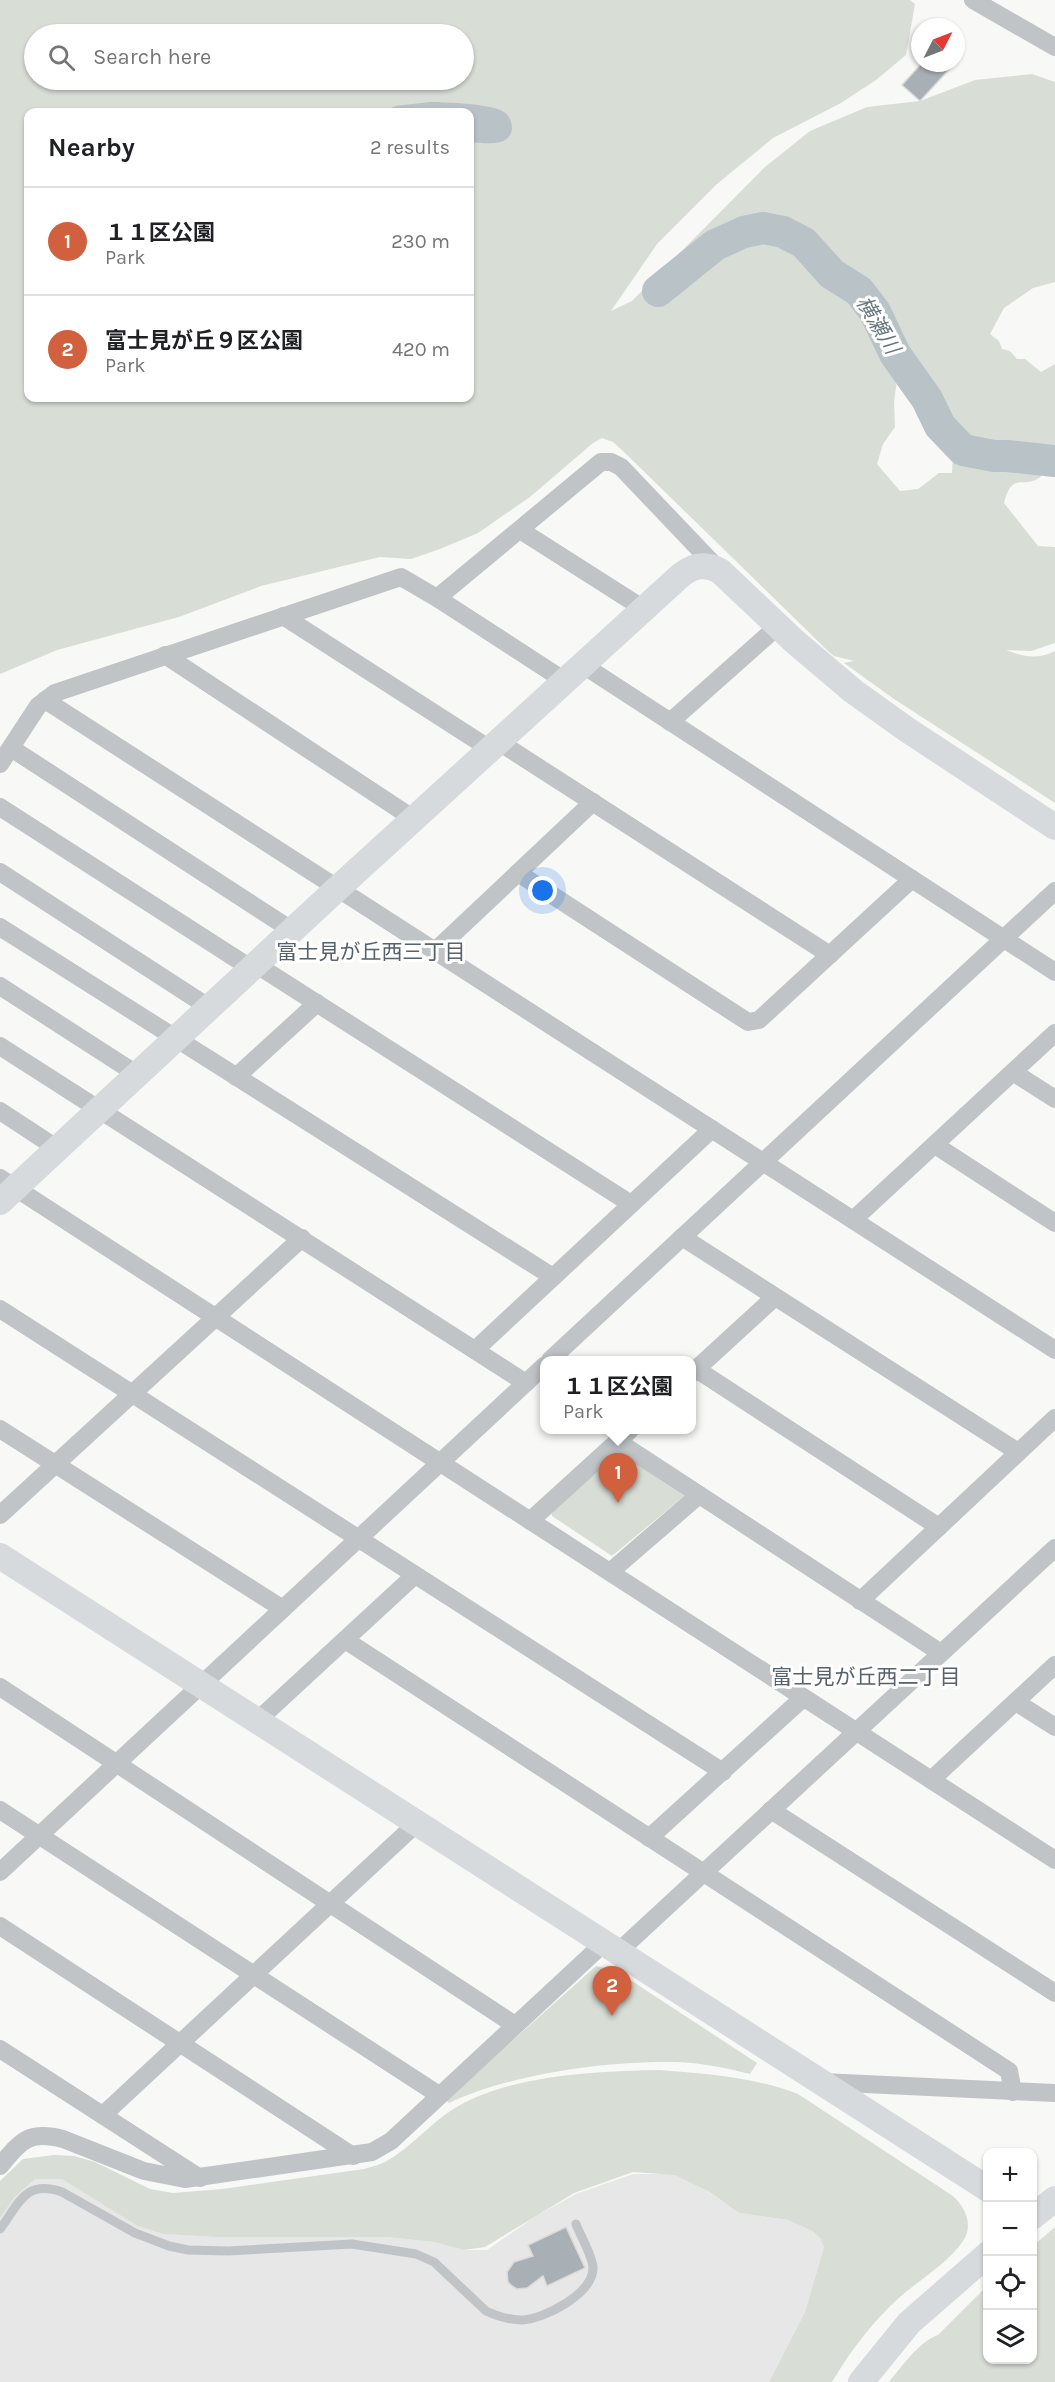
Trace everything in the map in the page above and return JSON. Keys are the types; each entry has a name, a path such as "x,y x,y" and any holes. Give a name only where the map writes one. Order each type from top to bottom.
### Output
{"street":[{"path":"973,0 1055,47"},
{"path":"437,598 601,462 612,462 621,467 723,574 778,626 853,691 906,729 1055,827"},
{"path":"520,530 644,609"},
{"path":"723,574 710,567 690,569 338,888 58,1149 5,1190 215,1317 1055,1860"},
{"path":"0,764 38,706 64,689 401,577 574,673 670,722 1055,972"},
{"path":"284,616 495,746 593,802 830,955"},
{"path":"670,722 778,626"},
{"path":"165,655 414,819"},
{"path":"45,700 1055,1350"},
{"path":"11,748 293,931"},
{"path":"435,951 593,802"},
{"path":"0,807 255,967 317,1003 631,1204"},
{"path":"0,872 210,1008"},
{"path":"518,873 748,1022 759,1020 912,879"},
{"path":"554,1356 1055,891"},
{"path":"0,927 553,1277"},
{"path":"0,986 138,1075"},
{"path":"236,1077 317,1003"},
{"path":"853,1220 1055,1033"},
{"path":"0,1046 526,1383"},
{"path":"1013,1072 1055,1099"},
{"path":"0,1111 58,1149"},
{"path":"475,1350 712,1129"},
{"path":"934,1145 1055,1223"},
{"path":"682,1237 1018,1452"},
{"path":"0,1515 302,1238"},
{"path":"696,1369 775,1297"},
{"path":"0,1309 723,1772"},
{"path":"0,1872 540,1370"},
{"path":"696,1372 939,1527"},
{"path":"860,1601 1055,1418"},
{"path":"0,1429 283,1609"},
{"path":"530,1521 623,1435 699,1494 941,1653"},
{"path":"610,1572 699,1494"},
{"path":"0,2166 23,2140 29,2137 48,2136 63,2139 157,2175 178,2178 200,2178 353,2156 383,2147 515,2025 703,1873 1055,1548"},
{"path":"0,1556 983,2186"},
{"path":"257,1720 415,1575"},
{"path":"345,1640 1009,2071 1013,2092"},
{"path":"931,1780 1055,1665"},
{"path":"0,1687 515,2025"},
{"path":"649,1838 803,1698"},
{"path":"1016,1702 1055,1727"},
{"path":"0,1810 439,2096"},
{"path":"771,1810 1055,1993"},
{"path":"103,2115 417,1823"},
{"path":"0,1926 353,2156"},
{"path":"0,2049 200,2178"},
{"path":"821,2082 1013,2092 1050,2089"},
{"path":"1037,2213 1055,2199"},
{"path":"861,2382 909,2324 985,2256"}],"lane":[{"path":"0,2229 24,2196 41,2187 50,2188 62,2192 135,2233 169,2246 205,2251 352,2244 416,2254 434,2262 486,2311 496,2316 519,2320 543,2316 567,2303 587,2283 593,2265 576,2224"}],"shaded area":[{"path":"0,0 910,0 915,4 906,55 876,80 841,103 773,138 717,184 657,244 611,311 632,301 765,167 810,131 867,107 920,101 975,80 1032,74 1055,82 1055,282 1033,288 1004,308 990,334 999,341 1002,349 1010,351 1017,359 1025,359 1041,372 1055,364 1055,447 1016,450 997,441 967,438 947,414 925,376 897,380 894,402 895,427 883,444 877,464 900,491 918,489 939,473 952,473 953,452 956,446 972,447 986,462 1002,466 1033,454 1055,449 1052,461 1042,476 1033,481 1014,484 1010,487 1004,503 1038,546 1055,547 1055,643 1031,651 1006,650 1030,656 1042,656 1055,651 1055,803 894,699 844,663 854,661 834,656 624,452 613,442 602,438 593,443 530,497 478,533 411,559 380,557 261,586 179,617 57,650 0,674"},
{"path":"430,102 490,107 506,113 512,128 507,139 502,141 474,142 474,108 391,108"},
{"path":"620,1453 684,1496 612,1556 552,1516 552,1512"},
{"path":"596,1966 615,1970 757,2063 750,2074 683,2062 618,2064 529,2077 500,2084 449,2103 446,2100"},
{"path":"659,2070 748,2080 798,2094 953,2196 961,2205 968,2223 963,2241 943,2263 881,2315 855,2347 832,2382 769,2382 805,2312 824,2247 820,2238 812,2231 788,2220 739,2213 708,2191 675,2175 633,2172 574,2193 485,2247 463,2250 434,2242 386,2237 215,2237 164,2234 138,2226 62,2179 35,2179 15,2197 0,2218 0,2181 23,2159 54,2155 74,2156 95,2162 150,2189 173,2193 222,2189 364,2169 380,2164 405,2149 452,2110 483,2094 507,2087 558,2076"},
{"path":"633,2174 675,2174 703,2188 739,2213 788,2220 812,2231 820,2238 824,2247 805,2312 769,2382 0,2382 0,2218 15,2197 35,2179 62,2179 164,2234 215,2237 386,2237 434,2242 463,2250 487,2250 536,2216 576,2194"},
{"path":"1055,2227 1055,2382 889,2382 924,2343 938,2335 983,2290 983,2364 1037,2364 1037,2243"}],"building":[{"path":"914,72 947,72 920,101 902,85"},
{"path":"566,2227 585,2268 547,2286 543,2276 527,2288 517,2289 512,2286 508,2282 507,2272 514,2262 533,2256 528,2245"}],"waterway":[{"name":"横瀬川","path":"658,291 715,245 744,232 763,228 783,232 804,243 832,274 859,291 875,312 895,354 927,399 940,426 963,450 994,456 1055,461"}],"place":[{"name":"１１区公園","path":"618,1503"},
{"name":"富士見が丘９区公園","path":"612,2016"}],"district":[{"name":"富士見が丘西三丁目","path":"371,952"},
{"name":"富士見が丘西二丁目","path":"866,1677"}]}
